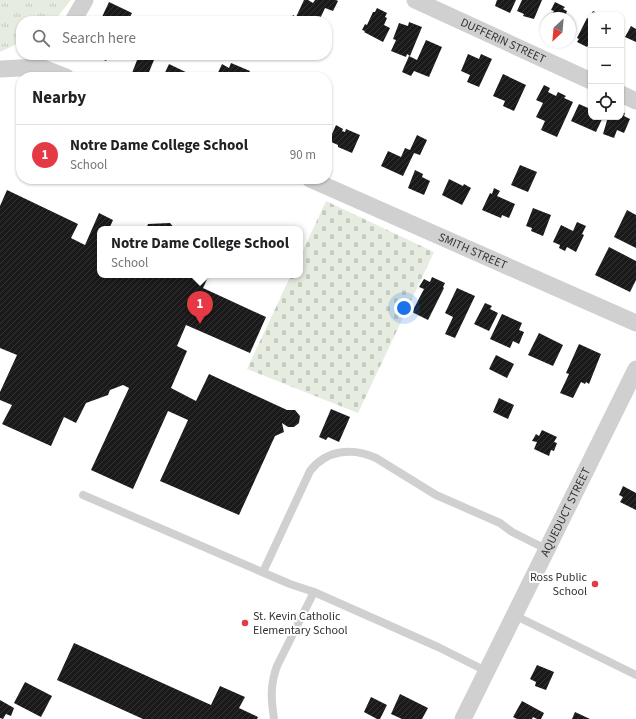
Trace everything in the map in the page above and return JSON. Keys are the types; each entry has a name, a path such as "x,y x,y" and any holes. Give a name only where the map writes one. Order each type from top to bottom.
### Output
{"street":[{"path":"76,16 85,0"},
{"name":"DUFFERIN STREET","path":"415,0 588,80"},
{"path":"0,69 44,61 59,72"},
{"path":"624,95 636,101"},
{"name":"SMITH STREET","path":"321,184 636,323"},
{"name":"AQUEDUCT STREET","path":"463,719 546,549 635,375"}],"lane":[{"path":"264,572 310,471 322,459 338,452 347,451 363,453 376,458 436,495 500,523 512,532 546,549"},
{"path":"83,495 290,584 314,592 438,647 486,671"},
{"path":"274,719 271,689 272,678 314,592"},
{"path":"514,615 636,675"}],"green space":[{"path":"0,0 71,0 58,16 16,16 16,44 0,52"},
{"path":"326,201 434,252 358,413 247,369 290,278 303,278 303,251"}],"building":[{"path":"304,0 308,0 313,3 315,0 338,1 333,11 325,8 321,16 296,16"},
{"path":"497,0 516,0 510,13 495,6"},
{"path":"522,0 542,0 534,19 523,16 524,14 517,11"},
{"path":"109,2 132,13 130,16 102,16"},
{"path":"555,2 565,7 563,9 567,11 553,12 551,10"},
{"path":"377,8 387,13 385,17 387,18 384,25 390,28 383,42 362,30 365,24 367,25 373,12 375,12"},
{"path":"587,18 587,47 577,42 579,39 577,38"},
{"path":"409,22 422,27 410,56 407,54 406,57 391,51 396,40 393,39 399,23 408,26"},
{"path":"631,26 636,29 636,42 625,37"},
{"path":"426,40 442,47 429,77 414,71 411,76 402,72 409,56 417,60"},
{"path":"468,54 479,59 481,54 492,59 479,87 467,82 470,75 461,71"},
{"path":"137,60 154,60 149,72 132,72"},
{"path":"231,63 250,71 218,72 222,64 229,68"},
{"path":"169,64 186,72 165,72"},
{"path":"503,74 526,85 514,111 503,106 505,101 493,96"},
{"path":"544,85 550,88 548,92 556,96 558,92 566,96 564,98 573,102 557,137 541,130 545,121 536,117 543,103 536,100"},
{"path":"579,104 588,108 588,120 602,120 596,132 571,121"},
{"path":"624,116 630,119 624,133 617,130 614,138 603,134 607,120 624,120"},
{"path":"336,125 343,129 342,131 345,132 346,129 360,135 352,153 338,147 338,145 332,142 332,134"},
{"path":"417,135 427,140 420,155 414,153 403,176 381,166 388,151 401,157 405,148 410,150"},
{"path":"520,165 537,172 528,192 511,185"},
{"path":"415,170 423,174 422,177 430,181 424,195 408,188"},
{"path":"449,179 471,188 462,205 442,195"},
{"path":"494,188 500,191 497,196 515,204 509,218 502,215 501,218 482,210"},
{"path":"7,190 78,224 71,238 85,245 99,213 113,220 110,226 97,226 97,278 208,278 203,288 266,317 250,353 186,325 177,346 187,351 171,388 196,401 209,374 287,410 295,410 300,416 299,423 294,427 288,427 282,423 284,432 275,436 239,515 160,481 188,420 168,411 133,489 91,470 129,388 123,385 110,390 108,395 86,403 76,423 64,417 51,446 2,424 12,405 0,400 0,392 17,355 0,348 0,206"},
{"path":"533,208 551,215 543,236 531,231 532,228 526,226"},
{"path":"627,210 636,215 636,248 614,237"},
{"path":"577,222 586,226 582,234 584,235 576,252 567,247 565,251 559,248 560,245 553,242 561,225 573,231"},
{"path":"170,223 172,226 147,226 148,224"},
{"path":"609,247 636,261 636,280 630,292 595,275"},
{"path":"432,277 445,283 428,320 412,312 424,289 419,287 424,279 430,282"},
{"path":"457,288 475,296 455,338 445,334 453,317 445,313"},
{"path":"485,303 492,306 490,309 498,313 489,331 474,324"},
{"path":"502,314 522,323 519,330 524,332 519,344 513,341 510,348 490,339"},
{"path":"539,333 563,345 553,366 528,355"},
{"path":"579,344 601,354 589,384 586,382 585,384 581,382 573,398 560,393 569,374 566,373"},
{"path":"496,355 514,364 507,378 489,369"},
{"path":"499,398 514,405 508,419 493,412"},
{"path":"331,409 350,417 339,442 328,437 326,440 319,437"},
{"path":"542,430 557,437 554,442 557,443 554,451 551,450 549,456 534,449 537,442 532,441 536,434 539,436"},
{"path":"623,486 636,493 636,510 620,502 623,497 619,495"},
{"path":"74,643 211,705 220,686 245,697 239,708 258,717 257,719 143,719 57,680"},
{"path":"537,665 554,672 546,690 535,686 536,682 530,679"},
{"path":"25,682 52,696 41,717 14,703"},
{"path":"400,694 428,708 422,719 402,719 391,714"},
{"path":"371,697 387,705 380,719 377,719 364,712"},
{"path":"0,700 14,708 11,716 6,714 3,719 0,718"},
{"path":"522,701 544,713 541,719 533,717 532,719 517,719 513,717"},
{"path":"575,712 590,719 572,719"}],"place":[{"name":"Notre Dame College School","path":"200,324"},
{"name":"Ross Public School","path":"595,584"},
{"name":"St. Kevin Catholic Elementary School","path":"245,623"}]}
